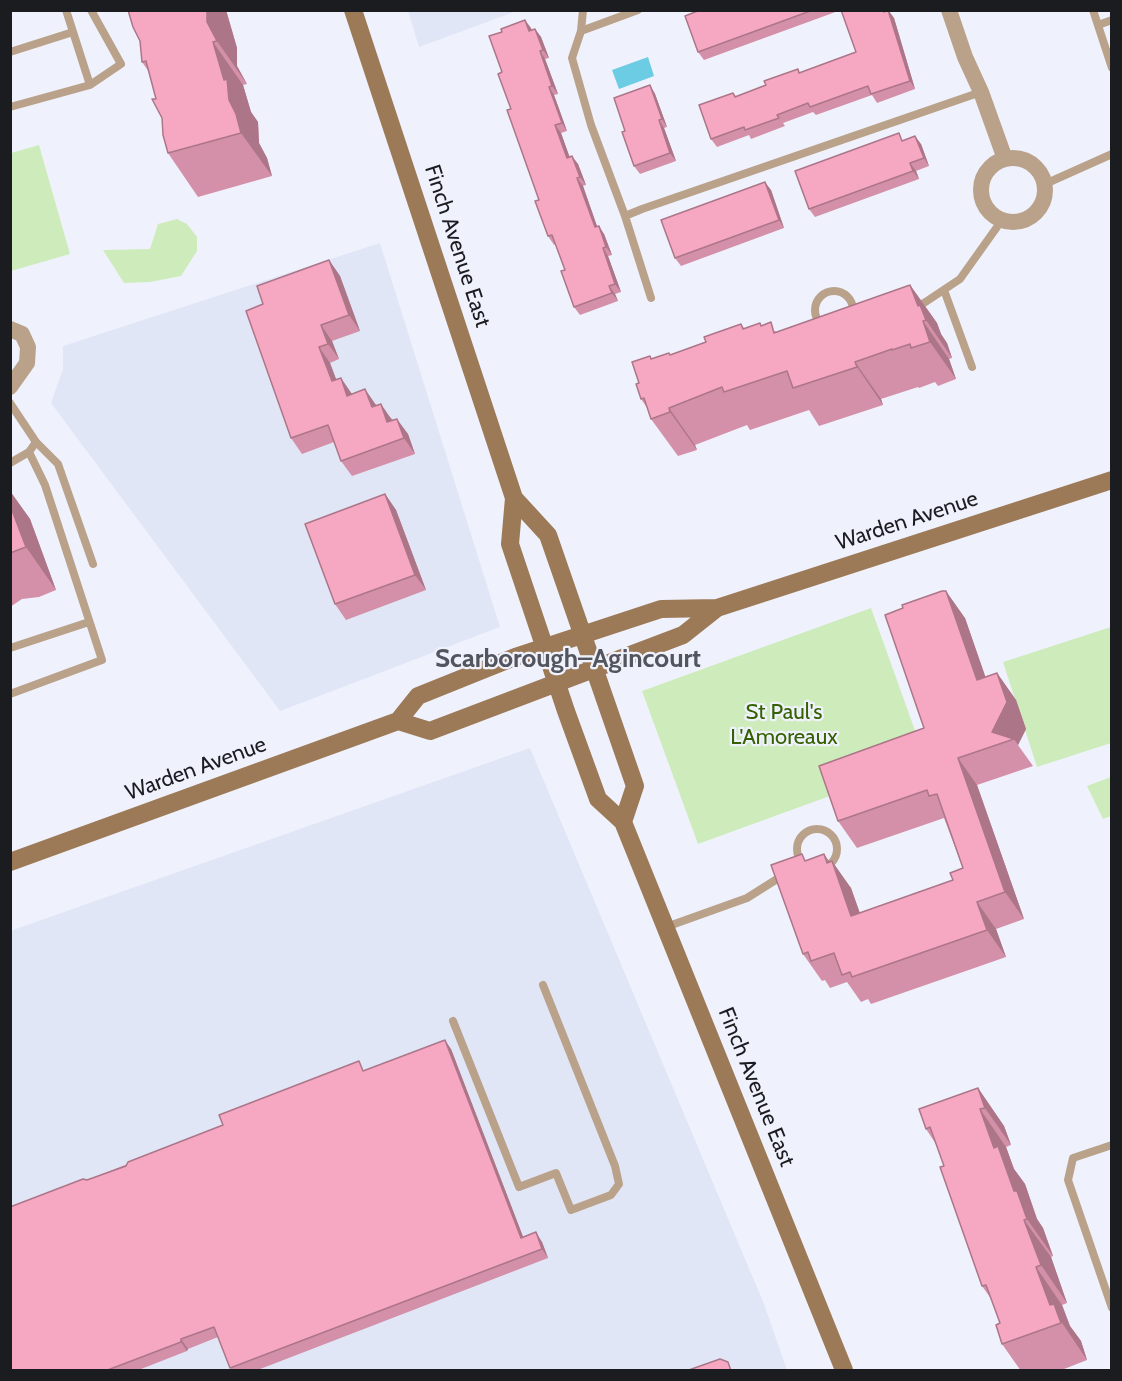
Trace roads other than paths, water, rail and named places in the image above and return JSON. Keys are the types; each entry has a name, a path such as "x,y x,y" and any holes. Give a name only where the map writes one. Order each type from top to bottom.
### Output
{"main road":[{"name":"Finch Avenue East","path":"353,10 514,498 510,544 544,649 598,799 624,822 844,1371"},
{"name":"Warden Avenue","path":"10,862 398,721 418,696 515,657 582,637 661,609 717,608 1112,480"},
{"name":"Finch Avenue East","path":"514,498 548,535 635,786 624,822"},
{"name":"Warden Avenue","path":"398,721 430,731 683,635 717,608"}],"street":[{"path":"949,10 1005,159"},
{"path":"1018,158 1030,163 1040,172 1045,184 1043,201 1034,215 1018,222 1002,220 988,211 981,196 982,180 991,166 1005,159 1018,158"},
{"path":"10,329 22,334 28,347 27,363 10,387"}],"lane":[{"path":"66,10 90,85"},
{"path":"10,107 90,85 121,64 91,10"},
{"path":"583,10 581,31 572,58 591,125 625,216 651,298"},
{"path":"581,31 638,10"},
{"path":"1093,10 1112,68"},
{"path":"1098,25 1112,20"},
{"path":"10,52 73,32"},
{"path":"625,216 981,92"},
{"path":"1045,184 1112,154"},
{"path":"906,309 924,303 960,279 1002,220"},
{"path":"944,290 972,367"},
{"path":"828,291 841,292 851,301 853,314 846,326 833,330 820,325 814,313 817,300 828,291"},
{"path":"853,314 864,315"},
{"path":"10,403 36,442 58,464 93,564"},
{"path":"10,463 29,452 36,442"},
{"path":"10,694 102,660 45,485 29,452"},
{"path":"10,648 89,622"},
{"path":"811,830 824,830 834,838 838,851 832,863 820,870 807,867 802,862 797,850 805,833 811,830"},
{"path":"666,927 747,898 802,862"},
{"path":"453,1021 519,1187 556,1173 571,1210 611,1195 619,1184 615,1166 543,985"},
{"path":"1112,1145 1073,1158 1068,1180 1112,1308"}],"water":[{"path":"648,57 654,76 619,89 612,70"}],"district":[{"name":"Scarborough–Agincourt","path":"568,659"}],"park label":[{"name":"St Paul's L'Amoreaux","path":"784,726"}]}
